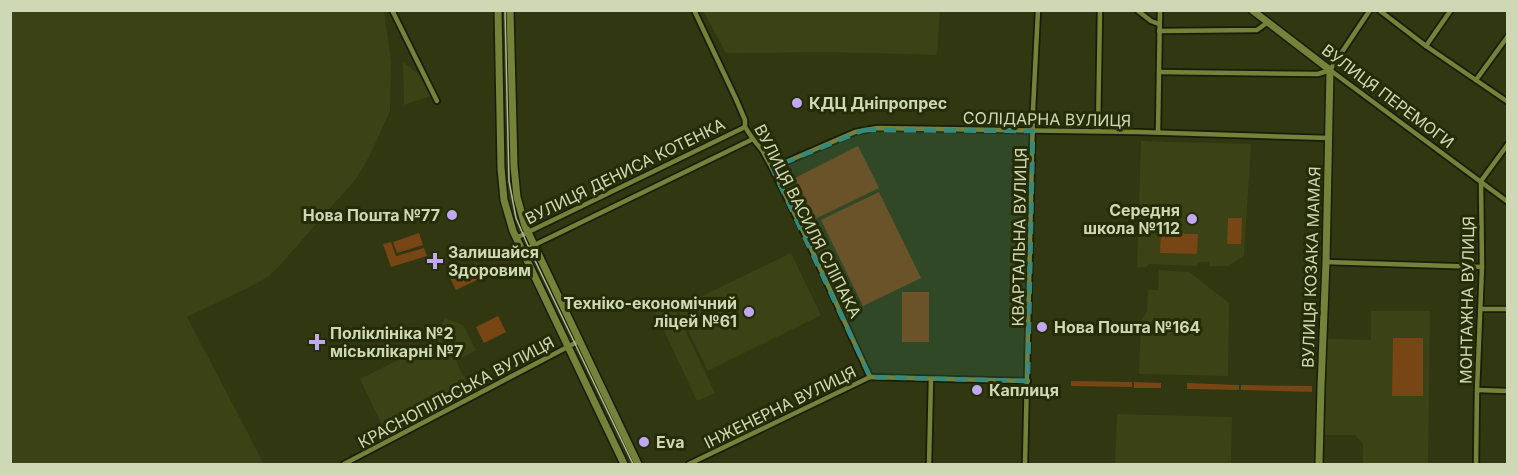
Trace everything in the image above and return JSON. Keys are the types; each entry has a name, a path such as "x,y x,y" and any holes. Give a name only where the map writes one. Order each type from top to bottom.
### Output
{"main road":[{"path":"498,10 502,181 507,214 522,251 624,465"},
{"path":"510,10 514,179 519,205 527,232 638,465"},
{"name":"ВУЛИЦЯ ПЕРЕМОГИ","path":"1252,10 1330,70"},
{"name":"ВУЛИЦЯ КОЗАКА МАМАЯ","path":"1319,465 1330,70"}],"street":[{"path":"392,10 437,101"},
{"name":"ВУЛИЦЯ ВАСИЛЯ СЛІПАКА","path":"694,10 746,120 746,127 772,168 870,377"},
{"name":"КВАРТАЛЬНА ВУЛИЦЯ","path":"1025,465 1038,10"},
{"path":"1098,131 1100,10"},
{"path":"1137,10 1159,24"},
{"path":"1158,132 1160,10"},
{"path":"1159,72 1318,74 1330,70 1370,10"},
{"path":"1379,10 1426,46 1508,102"},
{"path":"1426,46 1451,10"},
{"path":"1159,31 1257,30 1268,22"},
{"path":"1476,80 1508,36"},
{"name":"ВУЛИЦЯ ПЕРЕМОГИ","path":"1330,70 1508,202"},
{"name":"ВУЛИЦЯ ДЕНИСА КОТЕНКА","path":"516,238 746,127"},
{"name":"СОЛІДАРНА ВУЛИЦЯ","path":"772,168 845,136 864,130 891,128 1158,132 1329,138"},
{"name":"ВУЛИЦЯ ДЕНИСА КОТЕНКА","path":"522,251 753,139"},
{"path":"1480,181 1508,144"},
{"name":"МОНТАЖНА ВУЛИЦЯ","path":"1476,465 1482,267 1480,181"},
{"path":"1326,262 1482,267"},
{"path":"1481,309 1508,309"},
{"name":"КРАСНОПІЛЬСЬКА ВУЛИЦЯ","path":"344,465 579,341"},
{"name":"ІНЖЕНЕРНА ВУЛИЦЯ","path":"688,465 870,377 1028,381"},
{"path":"929,465 931,379"},
{"path":"1477,390 1508,391"}],"highlighted area":[{"path":"864,130 1033,131 1028,381 870,377 772,168"}],"shaded area":[{"path":"10,11 384,11 391,61 390,111 356,179 269,276 187,317 264,464 11,464"},
{"path":"703,11 940,11 937,55 829,52 726,53"},
{"path":"403,62 424,81 431,96 404,105"},
{"name":"Середня школа №112","path":"1141,141 1251,144 1244,256 1228,266 1209,266 1209,262 1199,262 1196,266 1149,264 1146,267 1137,267"},
{"path":"858,146 879,188 815,219 795,178"},
{"path":"879,192 921,278 863,306 821,220"},
{"path":"1228,218 1242,218 1241,244 1227,244"},
{"path":"419,233 423,245 397,253 393,242"},
{"path":"1161,233 1198,234 1197,254 1160,253"},
{"path":"391,242 396,256 424,248 427,256 391,267 383,244"},
{"name":"Техніко-економічний ліцей №61","path":"791,253 821,315 708,371 677,308"},
{"path":"477,263 483,277 456,290 449,276"},
{"path":"1159,270 1189,272 1229,303 1228,376 1139,374 1141,321 1147,311 1148,290 1158,290"},
{"path":"902,292 929,292 929,342 902,342"},
{"path":"670,298 715,393 697,401 653,307"},
{"path":"1371,311 1430,311 1428,464 1363,464 1363,444 1355,435 1325,435 1327,339 1371,340"},
{"path":"498,316 506,332 484,343 476,327"},
{"path":"445,318 463,325 476,350 456,361 469,387 384,429 360,379 435,341"},
{"path":"1393,338 1423,338 1423,396 1392,396"},
{"path":"1071,381 1132,382 1132,387 1071,386"},
{"path":"1134,382 1161,383 1161,388 1134,388"},
{"path":"1187,383 1239,385 1239,390 1187,389"},
{"path":"1241,385 1312,386 1312,392 1241,390"},
{"path":"1117,414 1232,417 1231,464 1115,464"}],"tram line":[{"path":"505,10 509,181 516,218 633,464"}],"place":[{"name":"КДЦ Дніпропрес","path":"797,103"},
{"name":"Нова Пошта №77","path":"452,215"},
{"name":"Середня школа №112","path":"1192,219"},
{"name":"Залишайся Здоровим","path":"435,261"},
{"name":"Техніко-економічний ліцей №61","path":"749,312"},
{"name":"Нова Пошта №164","path":"1042,327"},
{"name":"Поліклініка №2 міськлікарні №7","path":"317,342"},
{"name":"Каплиця","path":"977,390"},
{"name":"Eva","path":"644,442"}]}
